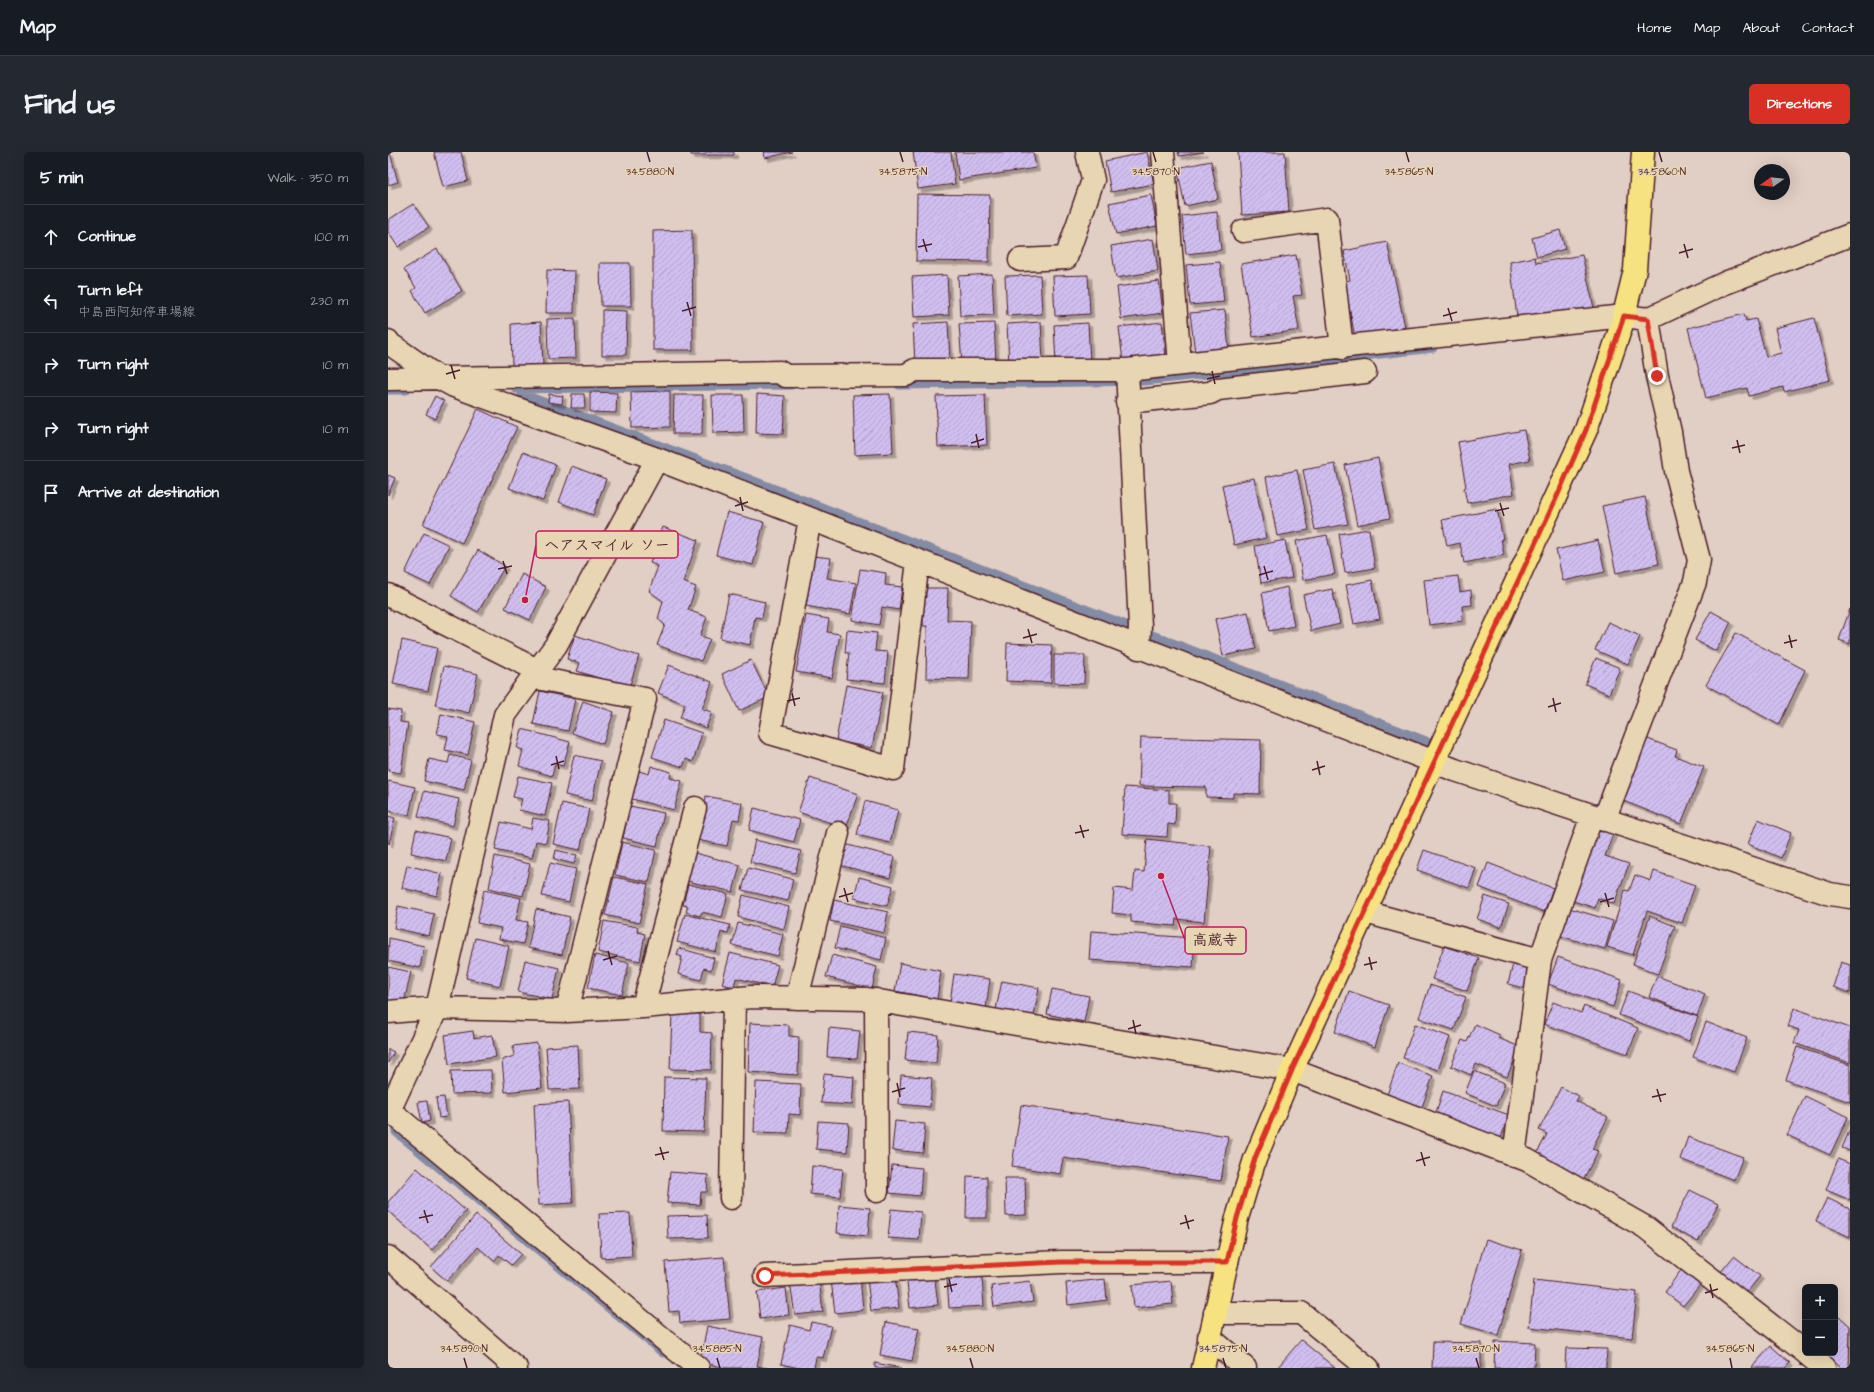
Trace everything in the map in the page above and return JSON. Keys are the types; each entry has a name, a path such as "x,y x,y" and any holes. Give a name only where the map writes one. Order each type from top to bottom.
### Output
{"main road":[{"path":"1203,1368 1237,1218 1255,1158 1292,1070 1586,430 1624,316 1635,270 1643,152"}],"street":[{"path":"1020,260 1066,258 1093,180 1087,152"},
{"path":"1163,152 1180,364"},
{"path":"1243,231 1327,219 1342,348"},
{"path":"1127,385 1180,364 1342,348 1624,316 1648,319 1725,283 1850,234"},
{"path":"1514,1156 1540,960 1604,812 1695,582 1699,560 1676,471 1670,432 1657,376 1648,319"},
{"path":"388,341 390,344 439,378 454,386 657,459 918,561 1140,637 1455,770 1604,812 1830,894 1850,897"},
{"path":"388,378 780,372 785,376 906,375 914,370 1127,385 1210,393 1218,389 1365,372"},
{"path":"1127,385 1140,637"},
{"path":"657,459 556,645 505,715 437,1008 388,1111 698,1368"},
{"path":"810,519 770,733 893,769 918,561"},
{"path":"388,595 535,673 645,699 567,1011"},
{"path":"643,1007 695,808"},
{"path":"797,998 838,833"},
{"path":"1365,912 1540,960"},
{"path":"388,1012 437,1008 567,1011 643,1007 734,998 876,1000 1292,1070 1527,1160 1645,1227 1802,1349"},
{"path":"731,1198 734,998"},
{"path":"876,1000 877,1191"},
{"path":"388,1257 516,1368"},
{"path":"765,1276 1061,1262 1227,1262"},
{"path":"1215,1312 1301,1313 1368,1368"},
{"path":"1209,1337 1245,1368"},
{"path":"1810,1356 1824,1368"}],"building":[{"path":"434,152 461,152 468,181 443,187"},
{"path":"691,152 734,152 734,155 691,155"},
{"path":"764,152 792,152 765,158"},
{"path":"913,152 951,152 955,184 918,189"},
{"path":"955,152 1033,152 1036,168 959,180"},
{"path":"1147,152 1154,184 1111,192 1105,161"},
{"path":"1178,152 1204,152 1179,156"},
{"path":"1238,152 1285,152 1289,212 1242,215"},
{"path":"388,153 390,153 398,182 388,185"},
{"path":"1211,161 1218,199 1185,206 1177,168"},
{"path":"917,194 990,195 989,262 916,261"},
{"path":"1151,195 1157,226 1116,234 1109,203"},
{"path":"413,204 429,227 398,247 388,232 388,220"},
{"path":"1217,212 1221,250 1186,254 1182,216"},
{"path":"692,230 693,350 653,350 653,231"},
{"path":"1560,230 1565,249 1537,257 1532,238"},
{"path":"1153,239 1158,271 1116,278 1111,246"},
{"path":"1387,242 1405,327 1355,337 1344,281 1350,280 1344,251"},
{"path":"437,249 462,291 425,313 412,291 416,288 404,269"},
{"path":"1296,255 1302,295 1293,296 1299,330 1253,337 1241,264"},
{"path":"1582,255 1594,308 1518,325 1510,262 1535,257 1536,263"},
{"path":"1220,262 1224,302 1190,305 1186,265"},
{"path":"600,263 630,263 631,306 601,306"},
{"path":"547,270 575,271 574,313 546,313"},
{"path":"992,274 994,315 960,316 958,276"},
{"path":"947,275 949,315 914,317 912,277"},
{"path":"1040,275 1042,314 1007,316 1005,276"},
{"path":"1088,275 1090,314 1055,316 1053,276"},
{"path":"1159,281 1163,313 1121,319 1117,287"},
{"path":"602,310 627,311 626,355 602,355"},
{"path":"1225,310 1229,350 1195,353 1190,313"},
{"path":"1744,314 1746,321 1756,319 1766,357 1781,353 1775,328 1814,318 1830,380 1784,392 1783,387 1749,396 1747,388 1706,398 1688,328"},
{"path":"575,318 576,358 548,359 547,319"},
{"path":"541,322 543,365 512,366 511,324"},
{"path":"948,322 950,362 915,364 913,324"},
{"path":"1041,322 1043,362 1009,364 1007,324"},
{"path":"1162,322 1166,357 1123,362 1119,327"},
{"path":"994,323 996,362 962,364 959,324"},
{"path":"1088,323 1090,363 1056,365 1054,325"},
{"path":"670,391 670,427 632,428 631,392"},
{"path":"590,392 617,393 616,413 590,412"},
{"path":"549,394 563,396 562,404 548,402"},
{"path":"572,394 584,394 585,408 571,408"},
{"path":"757,394 785,396 783,434 756,433"},
{"path":"890,394 893,453 855,455 853,395"},
{"path":"674,395 703,395 702,434 673,434"},
{"path":"712,395 743,395 744,432 713,433"},
{"path":"985,395 987,445 938,447 936,396"},
{"path":"435,396 444,401 435,419 426,414"},
{"path":"478,409 517,427 462,543 423,524"},
{"path":"1524,430 1530,460 1509,464 1514,494 1467,503 1464,488 1466,487 1458,442"},
{"path":"523,452 556,465 543,501 509,488"},
{"path":"1378,458 1390,518 1357,525 1345,465"},
{"path":"1335,464 1348,524 1315,530 1303,470"},
{"path":"572,466 606,479 593,515 559,502"},
{"path":"1297,470 1309,530 1277,536 1266,477"},
{"path":"388,475 395,478 388,495"},
{"path":"1254,478 1266,538 1234,545 1222,485"},
{"path":"1645,497 1659,564 1616,573 1602,506"},
{"path":"1497,509 1503,539 1501,539 1504,555 1464,563 1460,543 1447,546 1442,520"},
{"path":"727,512 764,522 753,565 716,555"},
{"path":"663,527 698,540 683,582 696,587 688,610 707,617 700,636 710,639 701,661 657,645 665,625 658,619 663,601 649,591 658,566 650,563"},
{"path":"1369,529 1375,568 1345,573 1339,534"},
{"path":"424,533 449,545 430,585 405,573"},
{"path":"1327,535 1335,574 1303,580 1296,541"},
{"path":"1285,540 1292,578 1261,583 1255,546"},
{"path":"1598,540 1605,572 1563,581 1556,550"},
{"path":"478,550 505,566 478,612 451,596"},
{"path":"814,556 831,558 827,578 856,583 850,614 806,606"},
{"path":"860,569 886,573 885,585 902,587 899,610 882,607 879,625 852,620"},
{"path":"522,574 546,587 530,620 505,608"},
{"path":"1458,576 1460,592 1471,590 1472,605 1462,606 1463,621 1429,625 1424,580"},
{"path":"1372,580 1380,619 1354,624 1346,585"},
{"path":"1287,587 1294,626 1269,631 1262,593"},
{"path":"924,588 948,588 947,620 971,621 969,679 926,678 927,626 923,626"},
{"path":"1332,589 1340,624 1311,631 1303,595"},
{"path":"729,594 765,602 762,618 755,617 750,645 720,638"},
{"path":"1850,609 1850,644 1839,640"},
{"path":"1711,611 1731,622 1716,651 1695,640"},
{"path":"1248,612 1256,649 1223,656 1215,619"},
{"path":"806,615 829,619 827,632 840,634 832,678 796,672"},
{"path":"1608,622 1640,636 1628,664 1595,650"},
{"path":"847,630 877,633 875,651 888,652 885,683 846,679 849,653 845,653"},
{"path":"1736,633 1805,670 1779,725 1706,685"},
{"path":"575,635 639,656 629,688 577,671 580,663 567,659"},
{"path":"402,640 437,648 428,691 393,684"},
{"path":"1007,643 1052,645 1051,683 1006,681"},
{"path":"1054,655 1085,655 1084,684 1054,683"},
{"path":"1596,658 1620,668 1609,694 1585,684"},
{"path":"751,660 769,697 739,711 722,674"},
{"path":"669,665 712,682 702,709 712,712 706,728 680,718 685,704 658,693"},
{"path":"444,666 478,674 469,713 435,705"},
{"path":"846,685 883,692 872,748 836,741"},
{"path":"540,691 575,699 568,731 533,724"},
{"path":"583,701 614,712 603,744 572,733"},
{"path":"388,709 401,711 400,722 408,723 401,773 388,771"},
{"path":"441,714 475,722 468,755 445,750 448,736 437,734"},
{"path":"664,720 702,733 693,762 686,759 683,767 652,757"},
{"path":"522,729 570,742 563,766 555,764 552,776 519,766 523,750 517,748"},
{"path":"1141,737 1261,740 1260,794 1233,793 1233,798 1206,797 1206,787 1139,786"},
{"path":"1645,738 1677,750 1675,756 1704,767 1681,824 1621,800"},
{"path":"450,755 471,760 464,790 424,781 429,759 448,763"},
{"path":"574,755 601,761 592,801 565,795"},
{"path":"651,766 671,772 670,778 682,781 674,810 632,799 639,771 649,774"},
{"path":"518,776 552,783 545,816 519,810 522,799 513,797"},
{"path":"810,778 858,794 846,828 798,812"},
{"path":"388,781 415,787 409,815 388,811"},
{"path":"1125,787 1169,790 1169,803 1176,803 1175,825 1168,824 1167,837 1122,834"},
{"path":"424,791 459,799 453,826 418,817"},
{"path":"706,796 742,803 739,820 733,819 727,846 697,840"},
{"path":"865,801 898,810 890,843 857,835"},
{"path":"562,803 589,809 580,850 553,844"},
{"path":"630,806 664,813 657,846 623,838"},
{"path":"754,808 800,820 794,842 749,830"},
{"path":"388,816 395,818 389,844 388,843"},
{"path":"533,818 550,821 546,843 536,841 532,858 495,850 501,822 531,829"},
{"path":"1758,819 1791,833 1781,858 1748,844"},
{"path":"1594,824 1614,831 1605,856 1629,864 1614,904 1598,898 1595,908 1567,899"},
{"path":"416,830 451,838 446,861 411,853"},
{"path":"1147,839 1211,846 1204,922 1176,919 1175,926 1131,922 1131,915 1112,913 1114,888 1133,890 1135,871 1144,872"},
{"path":"755,840 801,851 795,873 750,862"},
{"path":"622,842 656,850 649,882 615,875"},
{"path":"844,844 895,857 890,878 839,865"},
{"path":"556,850 577,855 574,864 554,859"},
{"path":"1424,850 1476,868 1469,888 1417,870"},
{"path":"695,853 740,865 733,892 687,881"},
{"path":"495,856 530,864 523,896 489,888"},
{"path":"550,863 576,869 569,902 542,896"},
{"path":"1488,863 1553,888 1544,912 1479,887"},
{"path":"407,865 442,874 437,896 402,888"},
{"path":"748,868 793,879 788,901 742,890"},
{"path":"1654,871 1695,885 1682,923 1647,911 1633,955 1607,947 1625,890 1629,891 1635,875 1651,881"},
{"path":"614,877 648,884 639,923 605,915"},
{"path":"859,877 893,886 887,906 854,898"},
{"path":"688,884 728,894 722,917 702,912 700,916 686,912 688,906 683,905"},
{"path":"484,890 521,898 516,920 528,922 523,944 499,939 501,928 477,923"},
{"path":"743,895 789,907 784,929 738,917"},
{"path":"1485,896 1509,904 1501,927 1477,919"},
{"path":"834,900 888,912 884,933 830,921"},
{"path":"398,906 434,914 429,936 394,928"},
{"path":"1566,907 1613,921 1605,949 1557,935"},
{"path":"536,909 570,917 562,955 528,948"},
{"path":"685,914 730,925 728,933 721,932 716,952 677,942"},
{"path":"1650,916 1675,926 1658,974 1633,964"},
{"path":"604,921 638,927 637,932 645,934 640,961 598,952"},
{"path":"738,923 783,934 778,956 732,945"},
{"path":"840,926 886,938 881,960 835,948"},
{"path":"1091,931 1195,938 1193,967 1089,960"},
{"path":"389,938 424,946 420,968 388,961"},
{"path":"475,938 509,946 500,986 466,978"},
{"path":"1444,946 1479,958 1467,991 1432,979"},
{"path":"679,948 714,958 711,970 704,968 701,980 678,974 682,957 677,955"},
{"path":"730,953 778,965 772,987 736,978 734,987 722,984"},
{"path":"595,955 629,963 622,995 588,988"},
{"path":"832,955 877,967 872,989 826,977"},
{"path":"1558,957 1622,980 1613,1007 1548,984"},
{"path":"525,960 559,968 552,999 518,992"},
{"path":"1841,962 1850,965 1850,993 1833,987"},
{"path":"900,963 941,971 937,999 895,991"},
{"path":"1513,964 1535,970 1530,990 1508,984"},
{"path":"388,967 411,972 402,1011 388,1008"},
{"path":"954,974 990,979 986,1008 950,1002"},
{"path":"1657,976 1705,994 1697,1016 1649,997"},
{"path":"1002,981 1039,988 1034,1016 996,1009"},
{"path":"1430,985 1466,997 1454,1030 1419,1018"},
{"path":"1052,989 1089,996 1084,1022 1047,1014"},
{"path":"1349,991 1389,1005 1375,1047 1335,1032"},
{"path":"1628,991 1698,1017 1689,1041 1619,1015"},
{"path":"1553,1002 1581,1013 1584,1006 1638,1028 1628,1054 1544,1024"},
{"path":"1794,1008 1850,1028 1850,1063 1794,1043 1799,1030 1788,1026"},
{"path":"672,1013 700,1014 700,1032 712,1033 711,1070 670,1069"},
{"path":"1706,1022 1747,1038 1734,1072 1693,1057"},
{"path":"750,1023 789,1025 789,1036 799,1037 798,1075 748,1072"},
{"path":"1415,1024 1450,1037 1438,1070 1403,1058"},
{"path":"1475,1024 1500,1035 1498,1038 1520,1047 1507,1077 1476,1064 1471,1075 1451,1066 1462,1040 1467,1042"},
{"path":"829,1028 860,1031 857,1059 827,1057"},
{"path":"473,1031 474,1038 492,1035 496,1057 449,1064 445,1035"},
{"path":"908,1032 938,1035 936,1063 905,1060"},
{"path":"537,1043 542,1088 505,1092 502,1060 514,1056 513,1046"},
{"path":"578,1045 580,1089 549,1090 546,1047"},
{"path":"1797,1047 1850,1065 1850,1102 1786,1080"},
{"path":"388,1049 394,1052 388,1063"},
{"path":"1398,1063 1433,1076 1422,1107 1387,1095"},
{"path":"491,1070 492,1093 452,1094 451,1071"},
{"path":"1474,1071 1505,1083 1496,1106 1465,1093"},
{"path":"824,1074 854,1077 852,1105 821,1103"},
{"path":"901,1075 932,1078 930,1107 899,1104"},
{"path":"664,1077 706,1078 704,1132 663,1131"},
{"path":"756,1082 801,1084 800,1115 789,1114 788,1133 754,1132"},
{"path":"1561,1087 1579,1096 1576,1101 1608,1117 1592,1149 1598,1151 1583,1180 1535,1157 1547,1134 1539,1130"},
{"path":"1443,1091 1509,1115 1499,1144 1435,1115"},
{"path":"1805,1096 1848,1117 1830,1155 1787,1135"},
{"path":"444,1097 447,1117 439,1118 436,1098"},
{"path":"427,1101 430,1121 422,1123 418,1102"},
{"path":"568,1102 573,1203 539,1205 534,1104"},
{"path":"1021,1105 1228,1136 1221,1181 1063,1158 1060,1174 1012,1166"},
{"path":"818,1121 849,1123 847,1152 816,1149"},
{"path":"895,1121 925,1124 923,1153 892,1150"},
{"path":"1850,1129 1850,1151 1842,1148"},
{"path":"1688,1137 1743,1157 1734,1180 1680,1159"},
{"path":"1838,1159 1850,1164 1850,1200 1826,1190"},
{"path":"892,1165 922,1168 920,1196 889,1193"},
{"path":"812,1166 843,1169 840,1197 810,1194"},
{"path":"417,1168 466,1211 432,1250 388,1211 388,1202"},
{"path":"670,1172 708,1175 707,1192 701,1192 700,1205 667,1203"},
{"path":"967,1176 987,1177 987,1218 966,1218"},
{"path":"1005,1178 1025,1178 1026,1215 1006,1216"},
{"path":"1690,1190 1718,1204 1698,1242 1671,1227"},
{"path":"1827,1198 1850,1209 1850,1237 1816,1221"},
{"path":"839,1205 870,1208 868,1236 837,1233"},
{"path":"891,1209 921,1212 919,1240 888,1238"},
{"path":"630,1213 632,1256 601,1258 599,1214"},
{"path":"476,1215 521,1254 511,1265 499,1255 494,1261 478,1247 447,1281 431,1267"},
{"path":"707,1215 708,1238 668,1239 667,1216"},
{"path":"1486,1239 1522,1250 1498,1335 1461,1324"},
{"path":"1734,1256 1760,1276 1745,1295 1719,1274"},
{"path":"724,1257 730,1319 680,1323 679,1311 669,1312 665,1262"},
{"path":"1684,1266 1703,1281 1683,1306 1665,1292"},
{"path":"934,1272 938,1305 910,1308 906,1275"},
{"path":"895,1275 899,1308 871,1311 867,1279"},
{"path":"860,1277 863,1310 835,1313 831,1280"},
{"path":"982,1277 984,1306 949,1308 947,1278"},
{"path":"819,1279 823,1312 795,1315 790,1283"},
{"path":"1105,1279 1107,1300 1068,1305 1066,1283"},
{"path":"1534,1280 1637,1292 1632,1338 1529,1327"},
{"path":"1030,1281 1033,1302 994,1307 991,1286"},
{"path":"1171,1281 1173,1304 1134,1308 1132,1285"},
{"path":"786,1288 789,1315 760,1319 757,1292"},
{"path":"1839,1316 1850,1326 1849,1368 1841,1368 1828,1356 1838,1356"},
{"path":"811,1322 831,1326 823,1358 816,1357 814,1368 799,1368 781,1364 790,1325 809,1330"},
{"path":"886,1322 919,1328 912,1361 880,1355"},
{"path":"707,1326 763,1337 757,1366 767,1368 726,1368 700,1362"},
{"path":"1301,1340 1335,1368 1277,1368"},
{"path":"1495,1341 1535,1343 1534,1368 1494,1368"},
{"path":"1433,1342 1481,1343 1481,1368 1432,1368"},
{"path":"1771,1346 1790,1363 1785,1368 1751,1368"},
{"path":"1566,1348 1607,1349 1606,1368 1565,1368"},
{"path":"875,1363 901,1368 875,1368"}],"waterway":[{"path":"899,385 1146,381 1433,348"},
{"path":"516,389 791,385"},
{"path":"521,389 522,394 749,479 1426,741"},
{"path":"388,390 406,390"},
{"path":"396,1132 663,1353"}],"place":[{"name":"ヘアスマイル ソー","path":"525,600"},
{"name":"高蔵寺","path":"1161,876"}],"route":[{"path":"765,1276 1061,1262 1227,1262 1237,1218 1255,1158 1292,1070 1559,492 1586,430 1624,316 1648,319 1657,376"}]}
